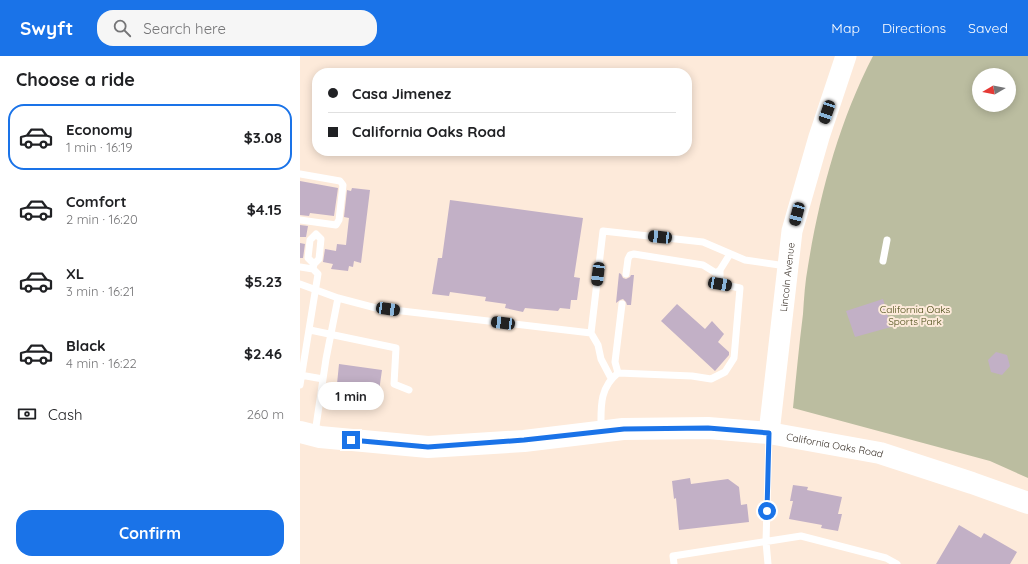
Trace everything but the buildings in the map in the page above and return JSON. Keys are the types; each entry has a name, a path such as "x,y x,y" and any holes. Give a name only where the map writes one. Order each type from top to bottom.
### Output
{"main road":[{"name":"California Oaks Road","path":"307,434 428,447 524,440 624,429 708,428 769,433 880,453 1028,503"}],"street":[{"name":"Lincoln Avenue","path":"769,433 792,231 818,137 846,56"}],"lane":[{"path":"300,174 340,181 343,185 338,223 336,225 300,220"},
{"path":"300,385 318,274 308,258 310,240 316,234 317,222"},
{"path":"611,378 601,359 598,345 591,333 603,231 703,242 745,260 788,266"},
{"path":"300,267 313,266 319,259 321,240 316,234"},
{"path":"883,261 887,240"},
{"path":"626,274 630,255 640,255 703,265 716,273 720,270 730,254"},
{"path":"602,431 600,404 606,386 611,378 618,373 692,376 711,379 724,372 734,358 740,288 720,284 720,270"},
{"path":"300,284 338,298 376,308 591,333"},
{"path":"307,434 323,379 338,298"},
{"path":"618,373 615,362 622,304"},
{"path":"310,330 396,348 394,384 409,390"},
{"path":"301,375 323,379"},
{"path":"768,564 766,542 769,433"},
{"path":"674,564 673,556 801,536 886,558 897,564"}],"green space":[{"name":"California Oaks Sports Park","path":"873,56 1028,56 1028,478 990,461 793,408 806,278 818,212 832,158 850,106"}],"route":[{"path":"351,440 428,447 524,440 624,429 708,428 769,433 767,511"}]}
